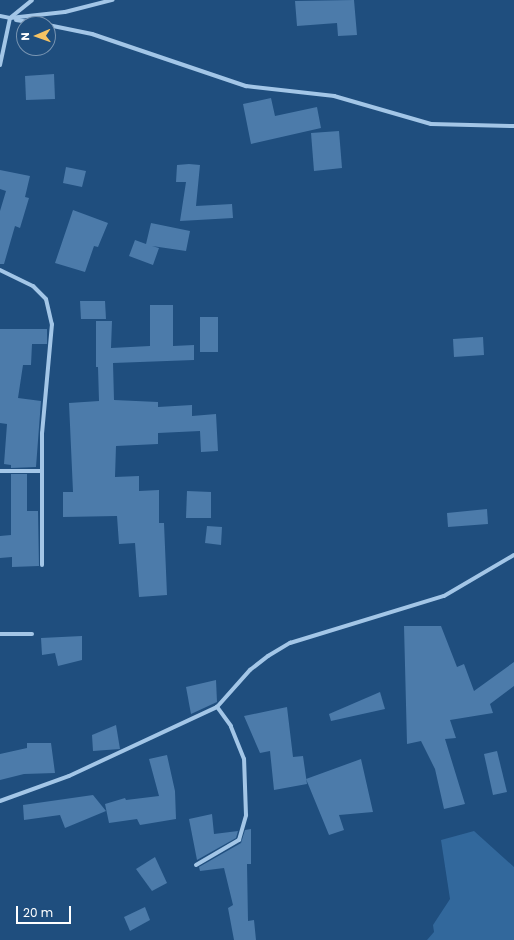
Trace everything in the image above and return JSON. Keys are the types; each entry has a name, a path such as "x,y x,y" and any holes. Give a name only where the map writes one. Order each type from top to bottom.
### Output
{"street":[{"path":"0,65 10,18 32,0"},
{"path":"10,18 65,12 112,0"},
{"path":"0,16 16,19"},
{"path":"56,27 92,34 246,86 334,96 431,124 514,126"},
{"path":"0,270 33,286 46,299 52,324 42,433 42,565"},
{"path":"0,471 42,471"},
{"path":"0,801 69,776 217,707 250,670 268,656 290,643 444,596 467,586 514,555"},
{"path":"0,634 32,634"},
{"path":"196,865 233,846 239,840 246,815 244,759 230,726 217,707"}],"shaded area":[{"path":"474,831 514,867 514,940 427,940 434,932 433,925 450,899 441,840"}],"building":[{"path":"354,0 357,35 338,36 337,23 297,26 295,1"},
{"path":"54,74 55,99 26,100 25,76"},
{"path":"271,98 275,116 317,107 321,128 251,144 243,104"},
{"path":"339,131 342,168 314,171 311,133"},
{"path":"177,165 200,165 196,206 232,204 233,218 180,221 186,182 176,182"},
{"path":"66,167 86,171 82,187 63,183"},
{"path":"0,170 30,176 25,197 29,198 20,228 15,226 4,264 0,264 0,211 6,191 0,189"},
{"path":"73,210 108,223 98,247 94,246 85,272 55,263"},
{"path":"151,223 190,231 186,251 152,246 159,248 153,265 129,256 135,240 146,244"},
{"path":"80,301 105,301 106,319 81,319"},
{"path":"150,305 173,305 173,346 194,345 194,360 113,363 114,400 158,402 158,407 192,405 192,416 216,414 218,451 201,452 200,431 158,433 158,444 116,446 115,477 139,476 139,491 159,490 159,523 164,523 167,595 139,597 135,543 119,544 117,516 63,517 63,492 73,492 69,403 99,401 98,367 96,367 96,321 112,321 111,348 150,346"},
{"path":"200,317 218,317 218,352 200,352"},
{"path":"0,329 47,329 47,344 32,344 31,365 23,365 18,398 41,401 36,467 11,468 11,465 4,464 7,424 0,423"},
{"path":"483,337 484,355 454,357 453,339"},
{"path":"11,474 27,474 27,511 38,511 39,566 12,567 12,557 0,558 0,536 11,535"},
{"path":"187,491 211,492 211,518 186,518"},
{"path":"487,509 488,524 448,527 447,513"},
{"path":"207,526 222,527 221,545 205,543"},
{"path":"404,626 441,626 457,667 464,664 474,691 514,662 514,686 490,704 493,713 450,720 456,738 445,739 465,804 444,809 435,769 421,741 407,744"},
{"path":"82,636 82,660 58,666 55,653 42,655 41,638"},
{"path":"216,680 217,702 191,714 186,687"},
{"path":"380,692 385,709 331,721 329,714"},
{"path":"287,707 293,757 303,756 307,784 274,790 270,751 260,753 244,716"},
{"path":"116,725 120,749 93,751 92,735"},
{"path":"27,743 51,743 55,773 24,774 0,780 0,754 27,748"},
{"path":"497,751 507,792 493,795 484,754"},
{"path":"167,755 175,791 176,819 140,825 137,819 109,823 105,804 125,798 126,800 159,796 149,759"},
{"path":"361,759 373,812 339,815 344,830 329,835 306,779"},
{"path":"93,795 106,811 65,828 60,815 24,820 23,805"},
{"path":"212,814 214,834 238,831 236,838 197,860 189,819"},
{"path":"251,829 251,864 247,864 248,921 254,920 256,940 234,940 228,908 233,905 224,868 200,871 199,867 241,843 245,830"},
{"path":"155,857 167,883 152,891 136,869"},
{"path":"145,907 150,920 130,931 124,917"}]}
